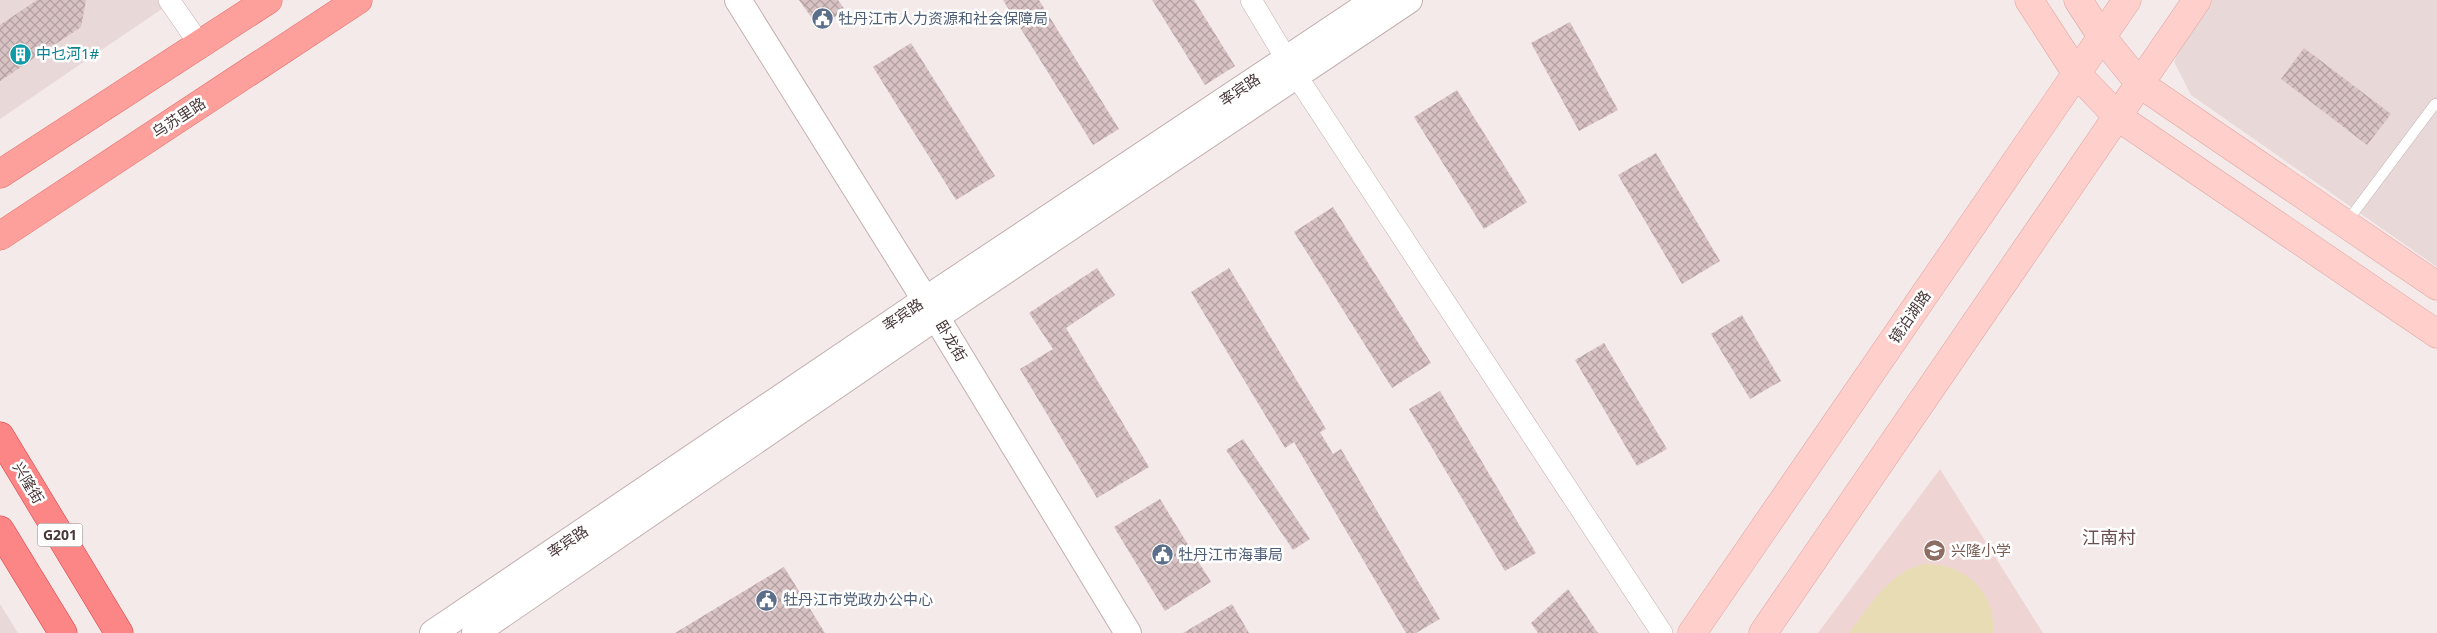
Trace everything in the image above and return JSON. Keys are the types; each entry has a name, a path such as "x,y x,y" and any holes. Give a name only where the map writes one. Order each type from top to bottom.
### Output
{"highway":[{"name":"兴隆街","path":"0,436 119,633"},
{"path":"0,530 63,633"}],"main road":[{"path":"0,174 268,0"},
{"name":"乌苏里路","path":"0,236 358,0"},
{"path":"2029,0 2077,74 2118,116 2437,334"},
{"path":"2078,0 2102,37 2140,84 2437,286"},
{"name":"镜泊湖路","path":"1692,633 2128,0"},
{"path":"1763,633 2197,0"}],"street":[{"path":"169,0 200,45"},
{"name":"卧龙街","path":"738,0 931,308 1128,633"},
{"path":"1251,0 1291,67 1662,633"},
{"name":"率宾路","path":"1291,67 1374,0"},
{"name":"率宾路","path":"433,633 931,308 1291,67 1409,0"},
{"name":"率宾路","path":"474,633 931,308"}],"lane":[{"path":"2346,224 2435,104"}],"shaded area":[{"path":"0,0 175,0 0,119"},
{"path":"2211,0 2437,0 2437,267 2191,95 2174,62 2186,34"},
{"name":"兴隆小学","path":"1940,469 2043,633 1818,633"},
{"path":"1924,564 1952,568 1975,582 1989,604 1993,618 1993,633 1849,633 1890,582 1911,568"},
{"path":"0,604 18,633 0,633"}],"building":[{"name":"中乜河1#","path":"37,0 86,0 81,27 0,81 0,25"},
{"name":"牡丹江市人力资源和社会保障局","path":"799,0 838,0 845,10 819,28"},
{"path":"1003,0 1039,0 1119,129 1093,145"},
{"path":"1152,0 1194,0 1235,66 1205,85"},
{"path":"1570,22 1618,110 1579,131 1531,43"},
{"path":"911,43 995,176 956,200 873,67"},
{"path":"2304,48 2391,114 2367,145 2281,79"},
{"path":"1457,90 1527,202 1484,229 1414,117"},
{"path":"1656,153 1720,261 1682,284 1618,175"},
{"path":"1333,207 1431,363 1392,388 1294,232"},
{"path":"1097,268 1115,295 1066,328 1149,467 1097,498 1020,369 1053,349 1029,313"},
{"path":"1229,268 1326,429 1320,432 1333,454 1341,449 1440,619 1416,633 1406,633 1294,442 1285,448 1191,292"},
{"path":"1742,315 1781,381 1750,399 1711,334"},
{"path":"1604,343 1667,449 1637,466 1575,360"},
{"path":"1440,391 1536,553 1505,571 1409,409"},
{"path":"1243,439 1310,539 1293,550 1226,450"},
{"name":"牡丹江市海事局","path":"1160,499 1211,582 1165,611 1114,527"},
{"name":"牡丹江市党政办公中心","path":"784,567 825,633 675,633"},
{"path":"1568,589 1598,633 1538,633 1531,623"},
{"path":"1232,604 1249,633 1183,633"}],"place":[{"name":"牡丹江市人力资源和社会保障局","path":"822,19"},
{"name":"中乜河1#","path":"20,54"},
{"name":"兴隆小学","path":"1935,551"},
{"name":"牡丹江市海事局","path":"1162,555"},
{"name":"牡丹江市党政办公中心","path":"767,600"}],"district":[{"name":"江南村","path":"2109,538"}]}
